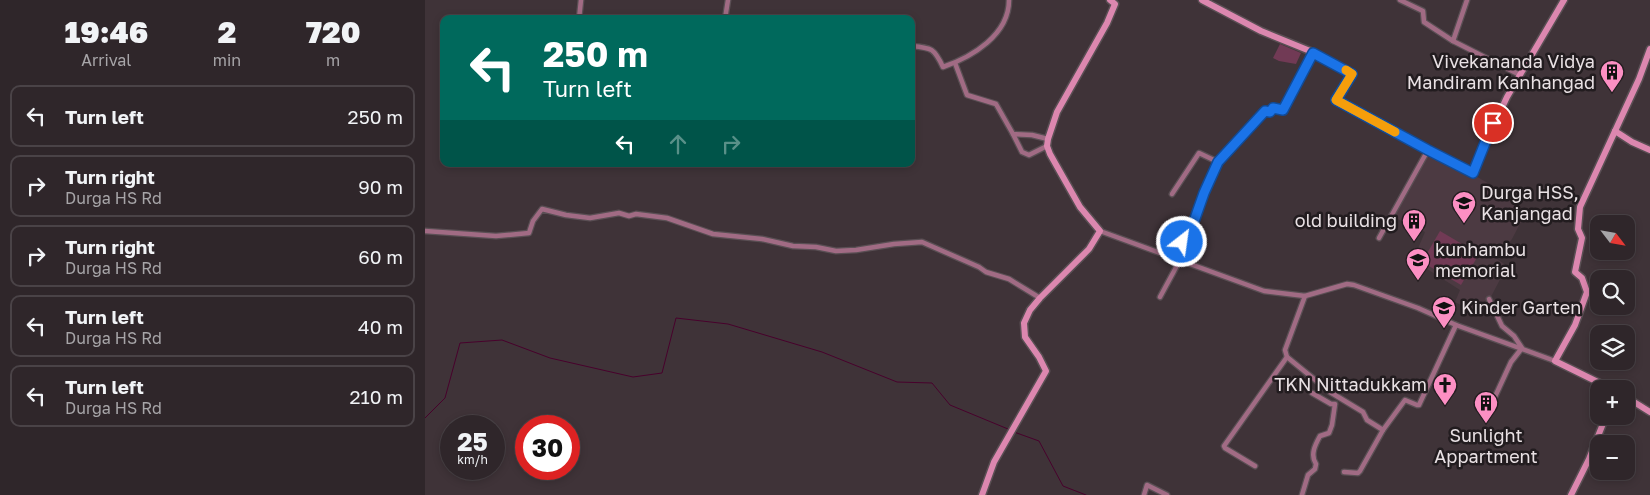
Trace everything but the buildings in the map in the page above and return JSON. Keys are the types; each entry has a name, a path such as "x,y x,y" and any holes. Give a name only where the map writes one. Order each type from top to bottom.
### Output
{"street":[{"path":"579,15 581,0"},
{"path":"726,15 728,0"},
{"path":"915,46 930,48 937,53 943,67 955,63 993,38 1007,17 1009,0"},
{"path":"955,63 967,95 996,104 1022,152 1029,155 1048,143 1057,112 1110,17 1115,4 1110,0"},
{"path":"1202,0 1261,31 1313,53 1352,74 1336,100 1473,173 1493,123 1564,0"},
{"path":"1400,0 1423,11 1424,22 1453,41 1520,75"},
{"path":"1453,41 1467,0"},
{"path":"1555,361 1575,325 1587,292 1582,278 1575,272 1582,238 1578,229 1580,207 1650,49"},
{"path":"1172,257 1192,227 1218,162 1265,111 1270,112 1273,108 1283,110 1313,53"},
{"path":"1615,130 1632,142 1650,150"},
{"path":"1013,134 1032,134 1048,143 1080,207 1100,231 1264,291 1305,296 1347,284 1354,284 1418,308 1456,325 1555,361 1594,380"},
{"path":"1379,238 1428,150"},
{"path":"1172,194 1199,153 1218,162"},
{"path":"425,231 496,236 529,233 533,221 542,209 590,218 608,213 619,213 629,216 636,214 667,218 713,234 762,239 793,246 836,251 919,242 950,254 986,272 1009,279 1040,298"},
{"path":"982,495 994,462 1045,371 1039,357 1025,337 1024,323 1030,310 1089,249 1100,231"},
{"path":"1160,297 1180,260"},
{"path":"1305,296 1285,350 1287,356 1330,392 1363,412 1367,420 1383,430"},
{"path":"1489,299 1502,326 1514,336 1522,348"},
{"path":"1344,472 1359,472 1383,430 1405,400 1417,406 1419,405 1456,325"},
{"path":"1487,414 1511,362 1522,348"},
{"path":"1255,466 1224,446 1287,356"},
{"path":"1303,495 1308,475 1315,469 1316,464 1313,460 1315,444 1320,436 1329,433 1333,425 1335,404 1331,404 1312,393"},
{"path":"1635,403 1650,412"},
{"path":"1571,495 1589,459 1602,425"},
{"path":"1144,495 1147,485 1167,495"}],"shaded area":[{"path":"1280,44 1301,53 1296,64 1273,58"},
{"name":"Durga HSS, Kanjangad","path":"1428,148 1503,192 1525,214 1512,239 1497,259 1507,266 1481,316 1455,302 1460,290 1413,260 1425,232 1389,215"},
{"path":"1440,231 1479,254 1461,285 1422,262"}],"waterway":[{"path":"425,418 445,398 460,343 502,340 550,358 633,377 662,373 676,318 728,324 822,352 897,382 932,383 950,405 1008,429"},
{"path":"1014,432 1039,441 1063,486 1086,495"}],"slow traffic":[{"path":"1346,70 1352,74 1336,100 1395,132"}],"place":[{"name":"Vivekananda Vidya Mandiram Kanhangad","path":"1612,93"},
{"name":"Durga HSS, Kanjangad","path":"1464,224"},
{"name":"old building","path":"1414,242"},
{"name":"kunhambu memorial","path":"1418,281"},
{"name":"Kinder Garten","path":"1444,329"},
{"name":"TKN Nittadukkam","path":"1445,406"},
{"name":"Sunlight Appartment","path":"1486,424"}],"route":[{"path":"1182,242 1192,227 1218,162 1265,111 1270,112 1273,108 1283,110 1313,53 1352,74 1336,100 1473,173 1493,123"}]}
